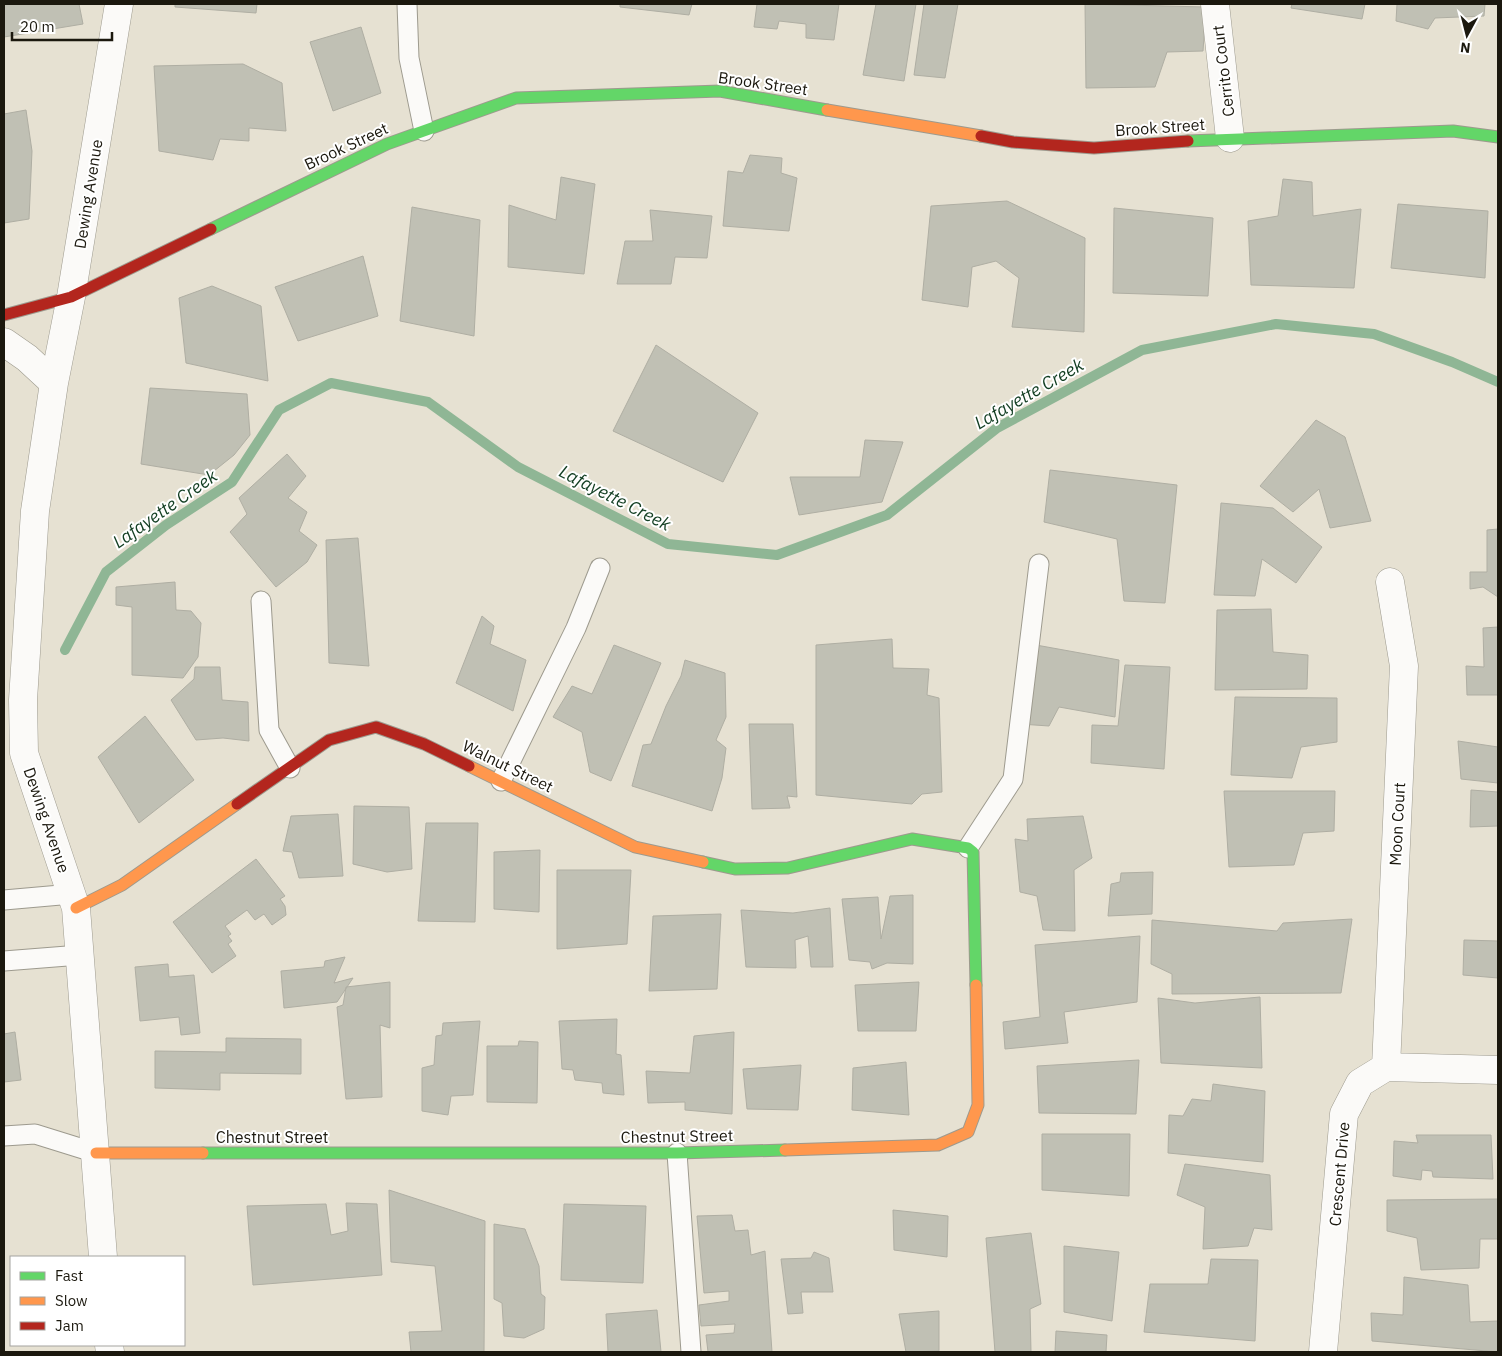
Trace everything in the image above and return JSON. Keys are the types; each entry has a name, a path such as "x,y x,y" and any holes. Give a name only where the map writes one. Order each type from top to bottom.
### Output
{"street":[{"name":"Dewing Avenue","path":"103,1256 80,955 74,901 24,753 23,700 35,511 54,383 71,297 119,4"},
{"name":"Cerrito Court","path":"1215,4 1230,138"},
{"name":"Brook Street","path":"4,315 71,297 387,144 516,98 720,91 1013,142 1094,148 1230,138 1453,131 1498,137"},
{"path":"4,342 27,358 54,383"},
{"name":"Moon Court","path":"1386,1067 1404,666 1390,582"},
{"name":"Walnut Street","path":"74,901 122,885 329,740 376,727 424,744 635,847 735,869 788,868 912,839 968,848"},
{"name":"Chestnut Street","path":"96,1153 677,1153 938,1145 968,1132 978,1105 973,852 968,848"},
{"path":"1386,1067 1498,1070"},
{"name":"Crescent Drive","path":"1323,1352 1344,1114 1360,1083 1386,1067"}],"lane":[{"path":"407,4 409,58 424,131"},
{"path":"968,848 1013,779 1039,564"},
{"path":"501,781 541,703 576,628 600,568"},
{"path":"261,601 269,730 290,768"},
{"path":"4,900 74,901"},
{"path":"4,960 80,955"},
{"path":"4,1136 35,1134 96,1153"},
{"path":"677,1153 691,1352"}],"building":[{"path":"4,4 79,4 83,24 4,37"},
{"path":"175,4 257,4 256,13 175,7"},
{"path":"620,4 692,4 689,15 620,7"},
{"path":"757,4 839,4 834,40 806,38 806,24 779,21 777,29 754,27"},
{"path":"876,4 916,4 904,81 863,75"},
{"path":"924,4 958,4 945,78 914,75"},
{"path":"1085,4 1206,7 1203,51 1167,52 1155,87 1086,88"},
{"path":"1292,4 1365,4 1362,19 1291,8"},
{"path":"1397,4 1485,4 1484,16 1435,18 1428,29 1396,21"},
{"path":"361,27 381,93 333,111 310,42"},
{"path":"243,64 282,83 286,131 249,128 249,141 220,139 213,160 159,151 154,66"},
{"path":"26,110 32,151 29,219 4,223 4,114"},
{"path":"750,155 782,158 781,173 797,178 789,231 723,226 728,171 743,173"},
{"path":"561,177 595,184 584,274 508,267 509,205 556,220"},
{"path":"1283,179 1312,182 1313,216 1361,209 1354,288 1251,285 1248,221 1278,216"},
{"path":"1007,201 1085,238 1084,332 1012,327 1019,278 996,261 972,267 968,307 922,300 931,206"},
{"path":"1398,204 1488,211 1485,278 1391,268"},
{"path":"412,207 480,220 474,336 400,321"},
{"path":"1114,208 1213,218 1208,296 1113,293"},
{"path":"650,210 712,216 707,258 675,257 671,284 617,284 625,241 653,241"},
{"path":"363,256 378,316 298,341 275,287"},
{"path":"212,286 261,306 268,381 186,363 179,298"},
{"path":"656,345 758,413 723,482 613,431"},
{"path":"150,388 247,394 250,435 234,455 209,475 141,464"},
{"path":"1316,420 1345,437 1371,521 1330,528 1319,489 1293,512 1260,486"},
{"path":"865,440 903,442 882,502 799,515 790,477 860,477"},
{"path":"287,454 306,476 288,498 307,512 299,531 317,545 307,562 276,587 230,532 247,514 239,498"},
{"path":"1050,470 1177,485 1165,603 1124,601 1117,539 1044,522"},
{"path":"1221,503 1273,508 1322,547 1296,583 1262,559 1255,596 1214,595"},
{"path":"1498,529 1498,597 1483,587 1470,589 1470,572 1487,572 1487,530"},
{"path":"358,538 369,666 329,663 326,540"},
{"path":"175,582 176,610 191,611 201,623 198,657 183,678 132,675 132,607 116,605 116,587"},
{"path":"1271,609 1273,652 1308,655 1307,689 1215,690 1217,610"},
{"path":"482,616 494,626 490,644 526,660 513,711 456,683"},
{"path":"1498,627 1498,695 1467,695 1466,666 1484,667 1483,628"},
{"path":"892,639 893,668 929,669 927,695 939,698 942,792 922,794 912,804 816,795 816,645"},
{"path":"614,645 661,663 611,781 590,772 582,732 553,717 572,686 592,694"},
{"path":"1036,645 1119,660 1115,717 1059,707 1049,726 1020,724"},
{"path":"685,660 725,673 726,717 716,740 726,748 722,778 712,811 632,786 643,745 651,744 666,706 681,676"},
{"path":"1125,665 1170,667 1164,769 1091,763 1092,725 1118,726"},
{"path":"195,667 220,667 222,700 248,702 249,741 223,738 196,740 171,700 194,679"},
{"path":"1235,697 1337,698 1337,742 1301,747 1292,778 1231,775"},
{"path":"145,716 194,780 139,823 98,757"},
{"path":"749,724 793,724 797,797 787,796 790,808 752,809"},
{"path":"1458,741 1498,747 1498,783 1461,779"},
{"path":"1471,790 1498,792 1498,826 1470,827"},
{"path":"1224,791 1335,791 1334,831 1303,833 1294,865 1229,867"},
{"path":"354,806 409,807 412,869 387,872 353,864"},
{"path":"338,814 343,876 299,878 292,852 283,851 291,816"},
{"path":"1083,816 1092,858 1074,870 1075,931 1043,930 1037,896 1020,892 1015,839 1028,841 1027,819"},
{"path":"426,823 478,823 475,922 418,921"},
{"path":"540,850 539,912 494,909 494,852"},
{"path":"256,859 285,896 280,899 285,906 286,915 272,925 264,914 255,920 247,910 225,926 231,934 228,936 232,941 228,944 236,956 212,973 173,922"},
{"path":"557,870 631,870 627,944 557,949"},
{"path":"1153,872 1152,914 1108,916 1111,884 1120,882 1121,873"},
{"path":"913,895 913,964 887,963 872,969 870,962 849,960 842,899 878,897 881,939 890,896"},
{"path":"830,908 833,967 811,967 808,936 795,940 796,968 746,967 741,910 793,913"},
{"path":"721,914 717,989 649,991 653,916"},
{"path":"1352,919 1341,993 1172,994 1172,974 1151,964 1152,920 1277,931 1283,923"},
{"path":"1140,936 1137,1002 1064,1012 1068,1043 1005,1049 1003,1022 1040,1017 1035,945"},
{"path":"1464,940 1498,941 1498,978 1463,975"},
{"path":"345,957 334,983 353,978 337,1002 284,1008 281,971 324,967 325,961"},
{"path":"168,964 169,977 194,975 200,1033 181,1035 179,1017 140,1021 135,967"},
{"path":"390,982 390,1028 380,1025 382,1097 346,1099 337,1007 343,1005 346,987"},
{"path":"919,982 916,1031 858,1031 855,985"},
{"path":"1260,997 1262,1068 1161,1063 1158,998 1195,1003"},
{"path":"617,1019 616,1054 621,1055 624,1095 603,1093 602,1083 575,1080 573,1070 562,1069 559,1021"},
{"path":"480,1021 473,1095 451,1096 448,1115 422,1111 422,1068 434,1065 436,1036 442,1035 443,1023"},
{"path":"15,1032 21,1080 4,1082 4,1034"},
{"path":"734,1032 732,1114 685,1110 685,1102 648,1103 646,1071 690,1073 694,1036"},
{"path":"226,1038 301,1039 301,1074 220,1073 220,1090 155,1088 155,1051 226,1052"},
{"path":"519,1041 538,1042 537,1103 487,1102 487,1046 518,1046"},
{"path":"1139,1060 1136,1114 1039,1113 1037,1066"},
{"path":"906,1062 909,1115 852,1110 853,1068"},
{"path":"801,1065 798,1110 747,1109 743,1069"},
{"path":"1213,1084 1265,1091 1263,1162 1168,1153 1169,1115 1183,1116 1192,1099 1211,1101"},
{"path":"1042,1134 1130,1134 1129,1196 1042,1190"},
{"path":"1416,1135 1491,1135 1493,1179 1433,1177 1432,1171 1422,1170 1421,1180 1393,1176 1394,1141 1418,1143"},
{"path":"1185,1164 1270,1175 1272,1230 1254,1228 1248,1246 1203,1249 1205,1207 1177,1195"},
{"path":"389,1190 485,1221 484,1352 411,1352 409,1332 442,1331 435,1266 391,1262"},
{"path":"1498,1199 1498,1239 1480,1239 1479,1268 1421,1270 1417,1238 1387,1231 1387,1200"},
{"path":"346,1203 377,1204 382,1275 253,1285 247,1206 326,1204 331,1235 348,1231"},
{"path":"564,1204 646,1206 643,1283 561,1280"},
{"path":"893,1210 948,1216 947,1257 894,1250"},
{"path":"732,1215 735,1231 748,1230 751,1255 765,1251 772,1352 708,1352 706,1335 734,1333 735,1324 701,1326 699,1305 729,1301 729,1291 704,1293 697,1216"},
{"path":"494,1224 525,1229 539,1266 541,1294 545,1297 544,1329 524,1338 504,1336 502,1303 494,1299"},
{"path":"1031,1233 1041,1304 1030,1309 1031,1352 995,1352 986,1238"},
{"path":"1064,1246 1119,1252 1112,1321 1064,1312"},
{"path":"814,1252 829,1258 833,1292 801,1292 803,1313 788,1314 781,1259 811,1258"},
{"path":"1211,1259 1258,1260 1255,1341 1144,1332 1150,1284 1208,1284"},
{"path":"1404,1277 1468,1285 1470,1322 1498,1321 1498,1352 1372,1341 1371,1313 1403,1315"},
{"path":"657,1310 661,1352 608,1352 606,1314"},
{"path":"939,1311 939,1351 906,1352 899,1314"},
{"path":"1056,1331 1107,1335 1106,1352 1055,1352"}],"waterway":[{"name":"Lafayette Creek","path":"65,650 106,572 166,525 232,482 279,410 331,383 428,402 518,467 668,544 777,555 887,515 997,428 1142,350 1276,324 1374,334 1452,362 1498,382"}],"traffic: fast":[{"path":"211,229 387,144 516,98 720,91 827,110"},
{"path":"1188,141 1453,131 1498,137"},
{"path":"703,862 735,869 788,868 912,839 968,848 973,852 976,985"},
{"path":"203,1153 677,1153 785,1150"}],"traffic: slow":[{"path":"827,110 981,136"},
{"path":"469,766 635,847 703,862"},
{"path":"76,908 122,885 237,804"},
{"path":"785,1150 938,1145 968,1132 978,1105 976,985"},
{"path":"96,1153 203,1153"}],"traffic: jam":[{"path":"981,136 1013,142 1094,148 1188,141"},
{"path":"4,315 71,297 211,229"},
{"path":"237,804 329,740 376,727 424,744 469,766"}]}
